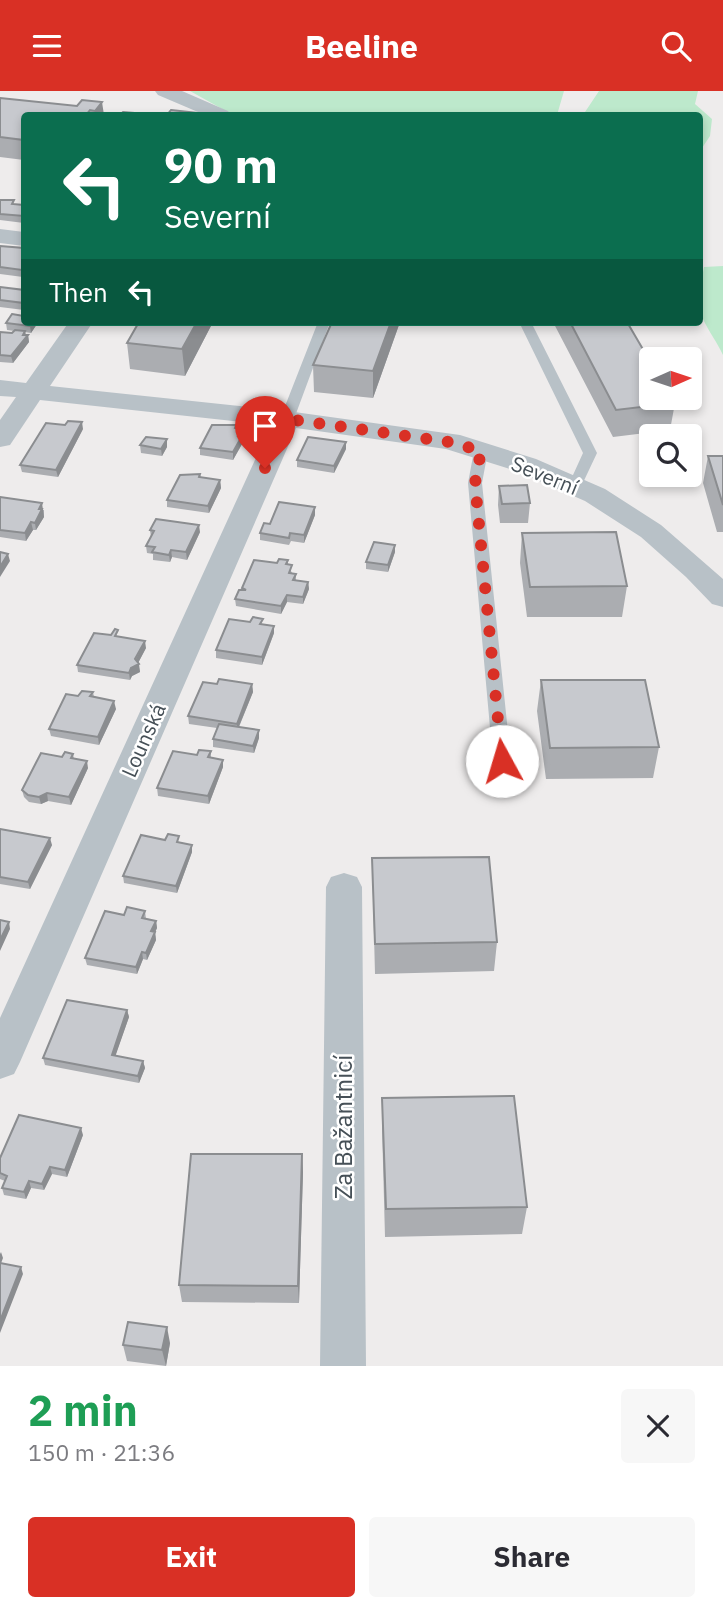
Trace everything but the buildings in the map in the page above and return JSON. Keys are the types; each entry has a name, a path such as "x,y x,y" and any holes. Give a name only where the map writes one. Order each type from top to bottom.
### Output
{"street":[{"path":"165,91 214,112"},
{"path":"0,236 21,239"},
{"path":"0,439 78,326"},
{"name":"Severní","path":"0,388 287,419 450,442 526,465 595,495 651,531 697,570 723,597"},
{"name":"Lounská","path":"0,1062 287,419"},
{"name":"Za Bažantnicí","path":"343,1366 344,887"}],"lane":[{"path":"287,419 322,326"},
{"path":"527,326 590,453 575,487"},
{"path":"481,451 475,483 502,761"}],"green space":[{"path":"190,91 564,91 558,112 228,112"},
{"path":"599,91 698,91 695,104 712,119 710,136 703,146 703,112 585,112"},
{"path":"723,266 723,355 703,319 704,267"}],"route":[{"path":"265,468 287,419 450,442 481,451 475,483 502,761"}]}
